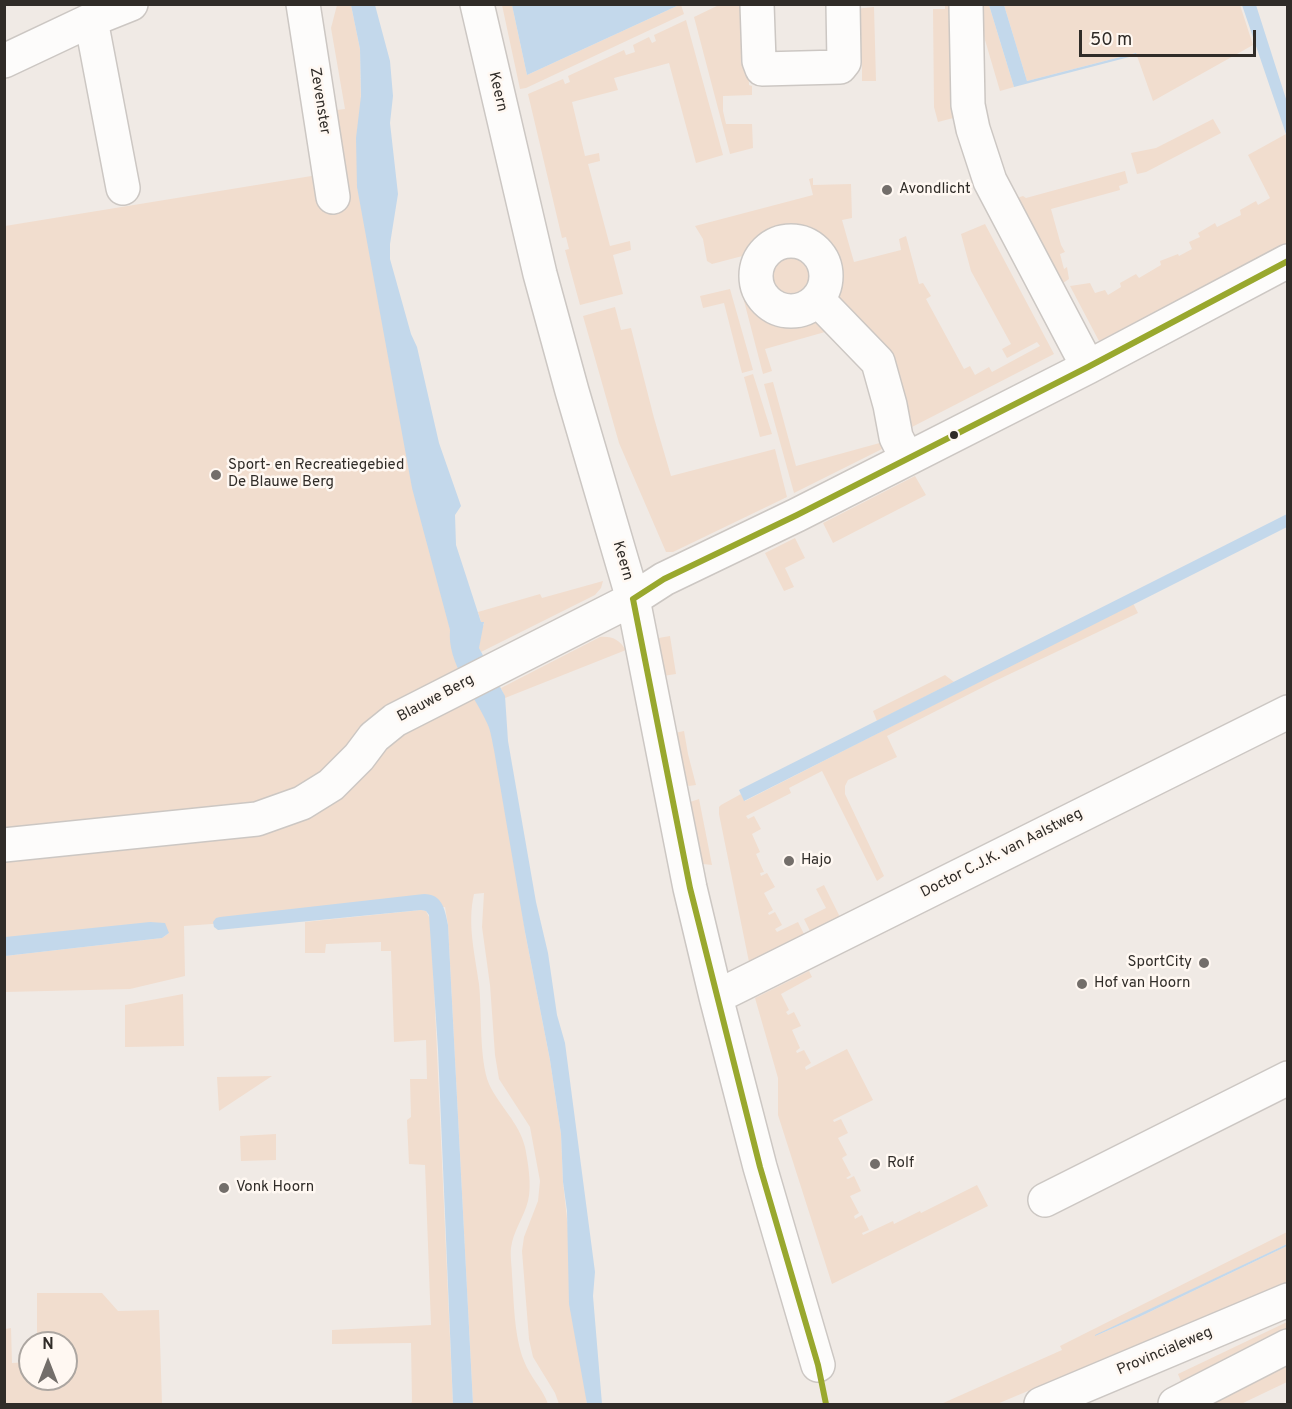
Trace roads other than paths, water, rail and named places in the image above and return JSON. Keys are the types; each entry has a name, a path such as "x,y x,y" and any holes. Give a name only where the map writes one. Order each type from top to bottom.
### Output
{"street":[{"path":"4,61 131,4"},
{"name":"Zevenster","path":"303,4 333,197"},
{"name":"Keern","path":"477,4 540,274 633,599 690,888 716,997 760,1167 818,1365"},
{"path":"757,4 759,61 762,69 840,67 844,62 843,4"},
{"path":"966,4 968,105 976,140 990,181 1088,368"},
{"path":"91,20 123,188"},
{"name":"Blauwe Berg","path":"4,845 257,819 302,803 331,785 359,757 374,737 395,720 633,599 664,579 797,515 1088,368 1287,261"},
{"path":"818,300 878,362 896,437 907,459"},
{"name":"Doctor C.J.K. van Aalstweg","path":"716,997 1287,712"},
{"path":"1045,1200 1287,1078"},
{"name":"Provincialeweg","path":"1041,1404 1287,1300"},
{"path":"1175,1404 1287,1346"}],"water":[{"path":"512,4 679,5 527,75"},
{"path":"351,5 375,5 390,61 393,96 390,123 398,194 390,244 390,259 411,334 417,347 439,443 461,506 455,515 456,545 481,622 484,622 479,648 505,696 508,741 536,902 548,953 557,1015 565,1043 595,1272 593,1296 602,1404 587,1404 569,1304 567,1211 561,1134 550,1060 490,729 453,654 450,630 412,488 357,187 356,138 361,96 360,49"},
{"path":"989,5 1004,5 1027,81 1136,53 1137,55 1014,87"},
{"path":"1242,5 1256,5 1287,102 1287,137"},
{"path":"1287,514 1287,527 744,801 739,790"},
{"path":"424,894 439,900 444,908 448,925 473,1404 453,1404 438,1049 429,915 426,911 421,910 218,930 214,927 213,922 220,917"},
{"path":"150,922 165,923 169,933 162,938 5,956 5,937"},
{"path":"1287,1244 1139,1317 1095,1336 1095,1335"}],"place":[{"name":"Avondlicht","path":"887,190"},
{"name":"Sport- en Recreatiegebied De Blauwe Berg","path":"216,475"},
{"name":"Hajo","path":"789,861"},
{"name":"SportCity","path":"1204,963"},
{"name":"Hof van Hoorn","path":"1082,984"},
{"name":"Rolf","path":"875,1164"},
{"name":"Vonk Hoorn","path":"224,1188"}]}
